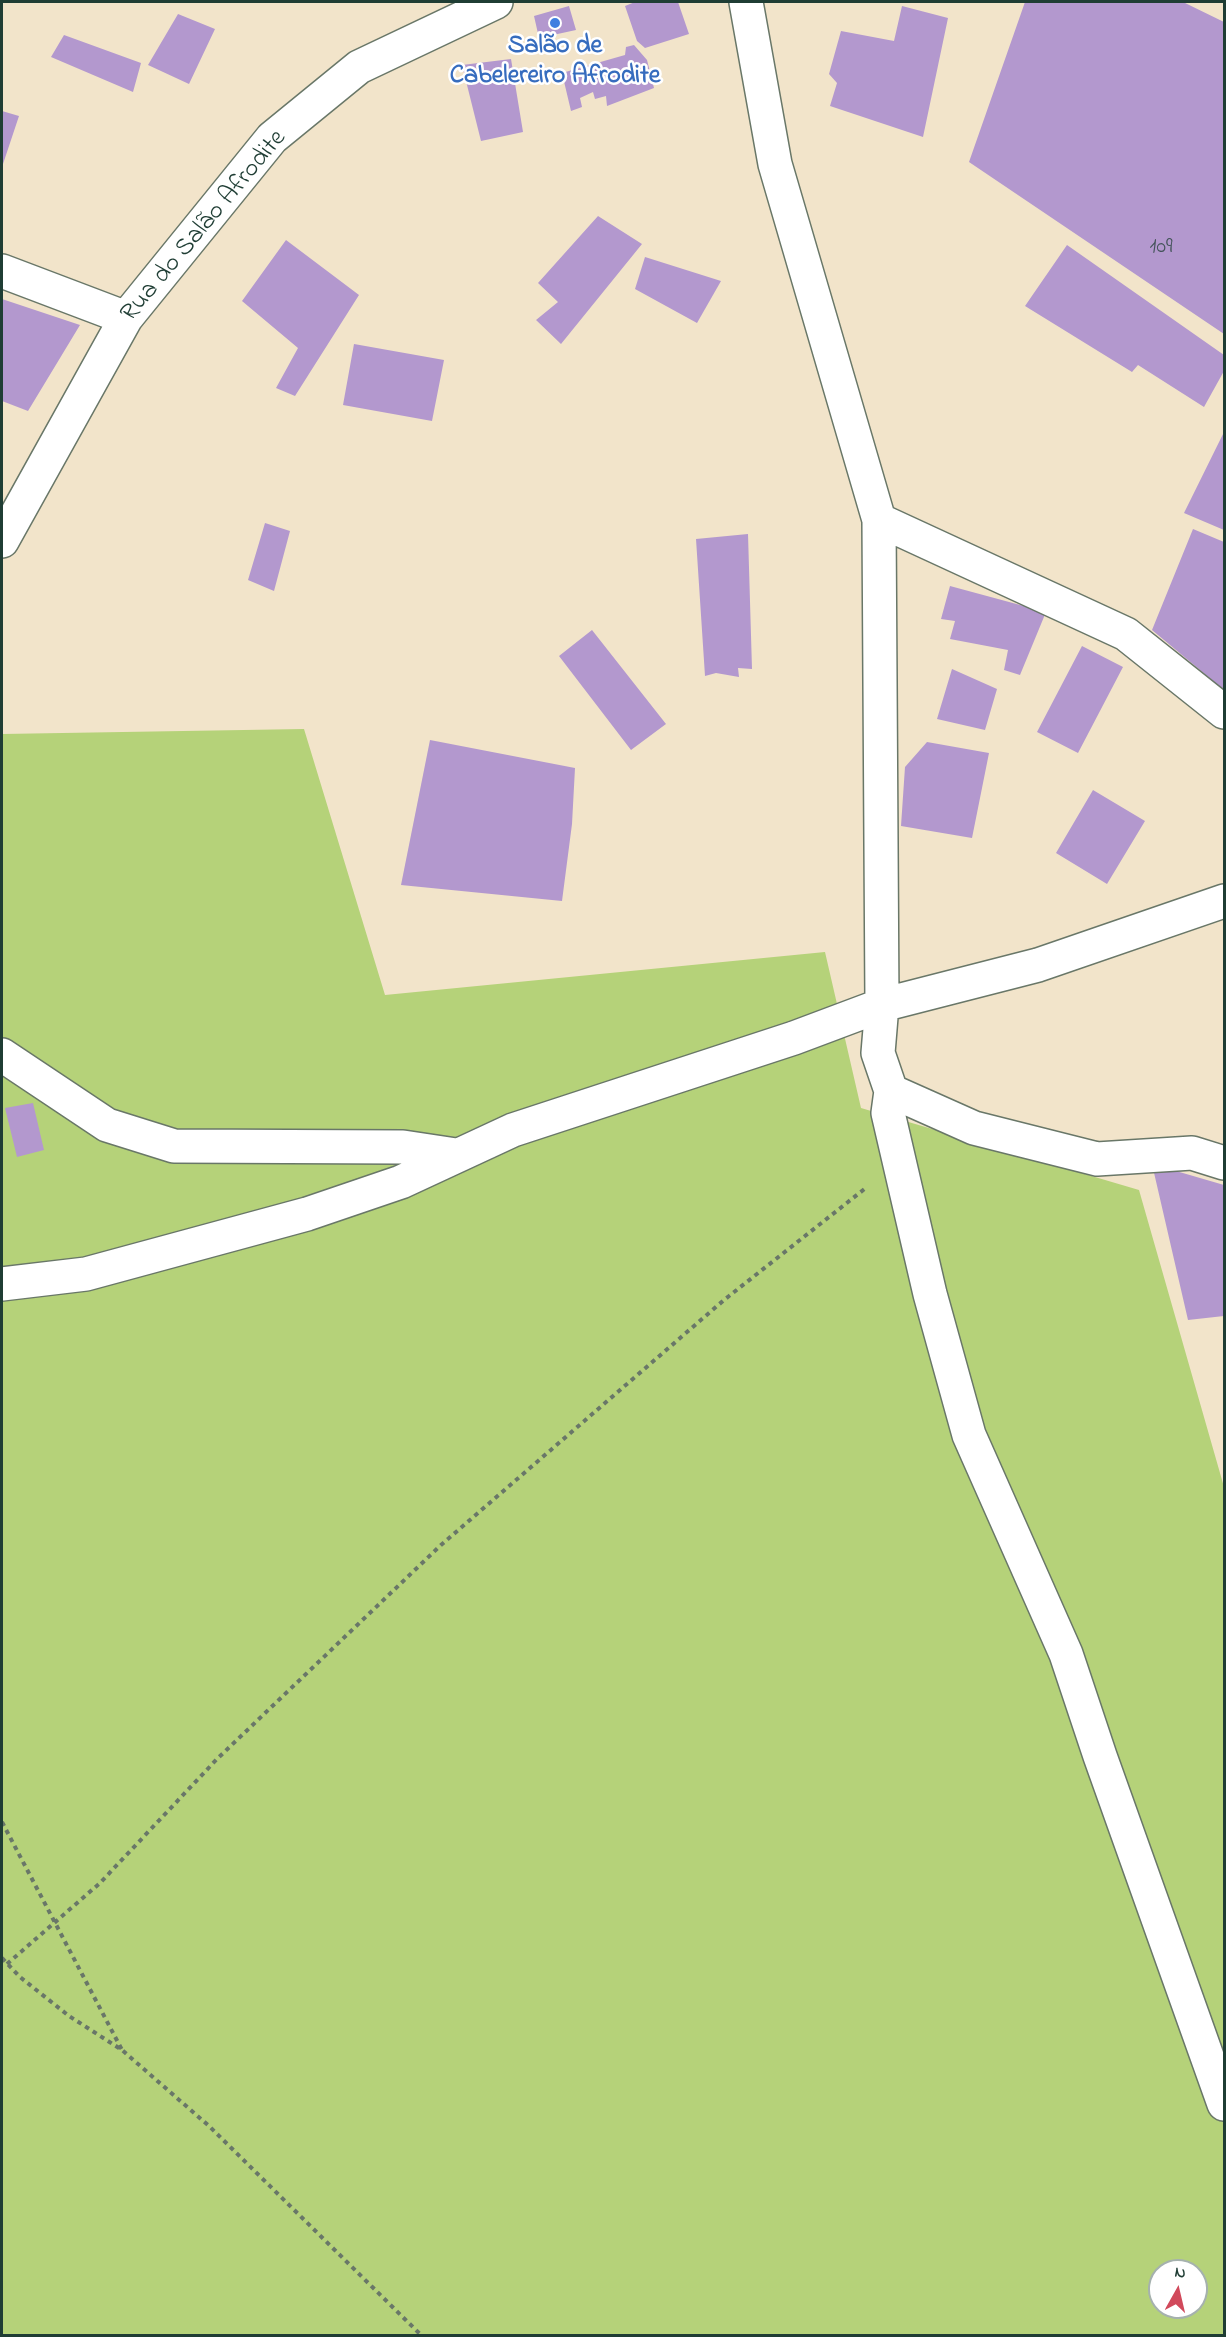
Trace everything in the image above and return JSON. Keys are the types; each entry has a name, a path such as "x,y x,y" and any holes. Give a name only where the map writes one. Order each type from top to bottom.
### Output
{"street":[{"name":"Rua do Salão Afrodite","path":"2,540 126,318 272,138 359,67 496,2"},
{"path":"746,2 775,164 879,520 882,1005 878,1053 891,1090 888,1113 899,1162 930,1294 969,1435 1066,1654 1224,2104"},
{"path":"2,271 126,318"},
{"path":"879,520 1126,634 1224,712"},
{"path":"2,1284 86,1274 308,1214 401,1182 513,1130 794,1038 882,1005 1038,965 1224,901"},
{"path":"2,1054 107,1125 174,1146 403,1147 456,1155"},
{"path":"891,1090 974,1128 1097,1159 1192,1153 1224,1163"}],"path":[{"path":"7,1964 100,1882 217,1759 441,1545 724,1299 899,1162"},
{"path":"2,1822 122,2050"},
{"path":"2,1958 69,2016 122,2050 209,2126 422,2336"}],"green space":[{"path":"304,729 385,995 825,952 861,1108 1139,1190 1224,1487 1224,2335 2,2335 2,734"}],"building":[{"path":"635,2 678,2 689,34 645,48 637,41 625,6"},
{"path":"1025,2 1183,2 1224,22 1224,334 969,162"},
{"name":"Salão de Cabelereiro Afrodite","path":"569,6 576,30 539,38 534,16"},
{"path":"902,6 948,18 923,137 830,106 837,83 829,74 841,31 894,41"},
{"path":"178,14 215,29 189,84 148,65"},
{"path":"64,35 141,63 133,92 51,57"},
{"path":"634,45 647,60 654,88 607,106 606,96 595,99 593,92 580,98 582,107 571,111 562,73 625,55 626,47"},
{"path":"511,59 523,132 481,141 462,65"},
{"path":"2,111 19,116 2,167"},
{"path":"598,216 642,244 561,344 536,320 558,302 538,283"},
{"path":"286,240 359,295 295,396 276,388 298,348 242,301"},
{"path":"1067,245 1224,355 1224,371 1204,407 1138,365 1132,372 1025,306"},
{"path":"645,257 721,281 697,323 635,289"},
{"path":"2,299 80,325 28,411 2,401"},
{"path":"354,344 444,360 432,421 343,405"},
{"path":"1224,432 1224,530 1184,513"},
{"path":"265,523 290,531 274,591 248,580"},
{"path":"1193,529 1224,542 1224,690 1152,630"},
{"path":"748,534 752,669 738,668 739,677 716,673 705,676 696,539"},
{"path":"950,586 1046,612 1020,675 1004,670 1008,650 950,639 955,621 941,619"},
{"path":"592,630 666,724 631,750 559,656"},
{"path":"1082,646 1123,667 1078,753 1037,732"},
{"path":"952,669 997,689 985,730 937,719"},
{"path":"430,740 575,768 572,824 562,901 401,885"},
{"path":"927,742 989,753 972,838 901,826 905,767"},
{"path":"1093,790 1145,821 1107,884 1056,853"},
{"path":"33,1103 44,1150 17,1157 5,1108"},
{"path":"1152,1164 1224,1185 1224,1316 1188,1320"}],"place":[{"name":"Salão de Cabelereiro Afrodite","path":"555,23"}]}
